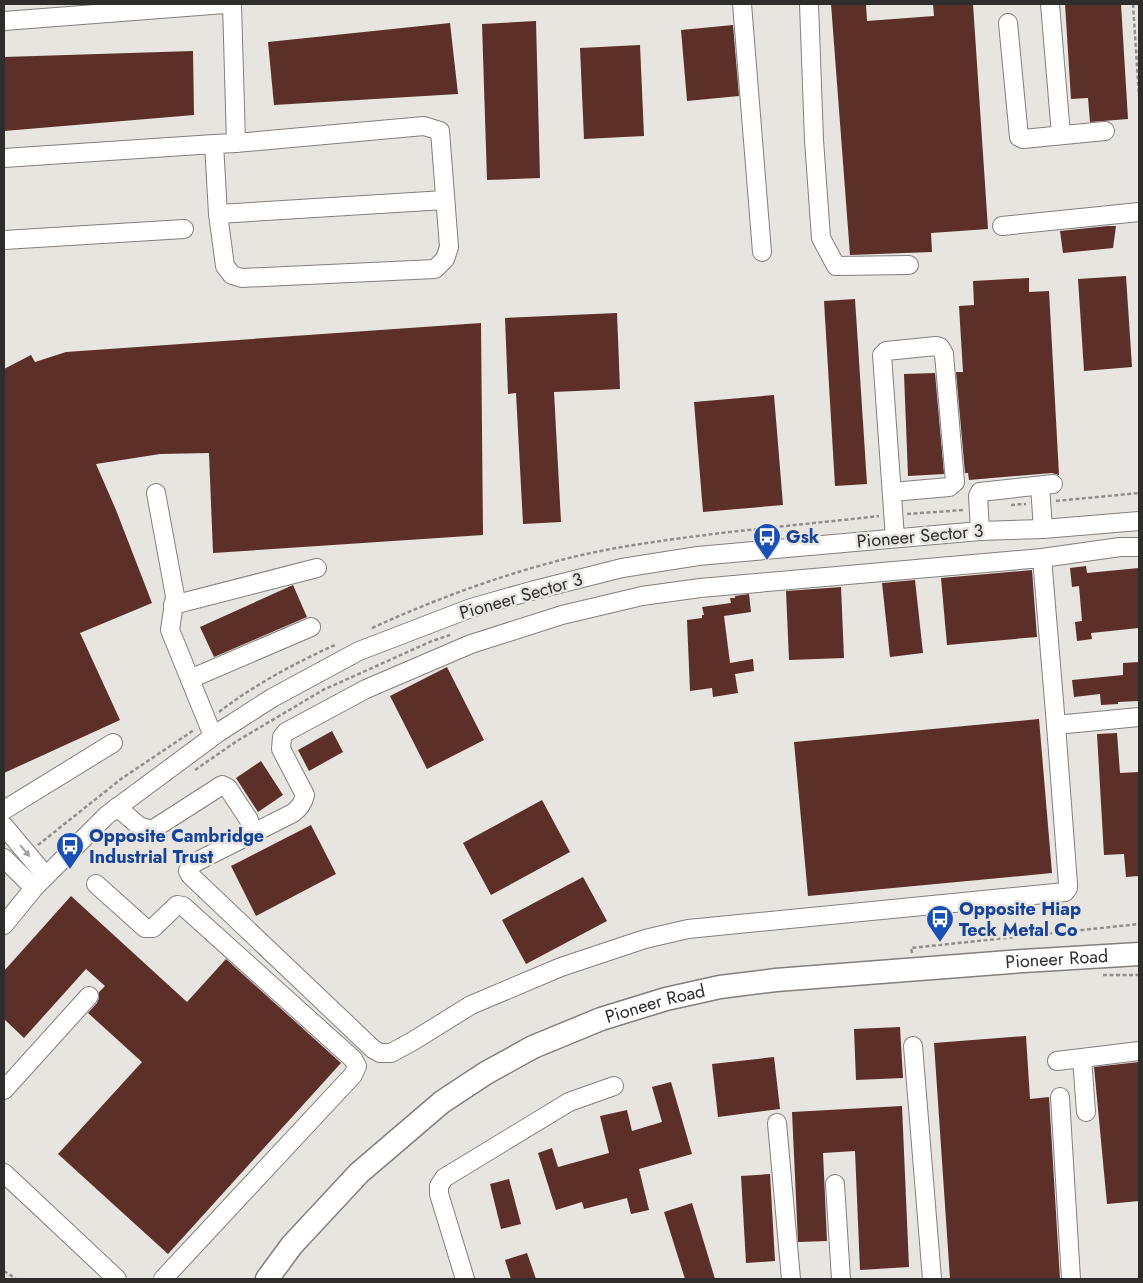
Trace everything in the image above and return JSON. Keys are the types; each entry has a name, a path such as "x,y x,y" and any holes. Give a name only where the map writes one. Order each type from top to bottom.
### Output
{"main road":[{"name":"Pioneer Road","path":"267,1279 292,1245 359,1172 442,1102 533,1047 601,1019 651,1003 720,987 776,980 1139,954"}],"street":[{"path":"4,21 225,4"},
{"path":"232,4 236,143"},
{"path":"742,4 762,252"},
{"path":"809,4 814,140 821,238 836,266 909,265"},
{"path":"1050,4 1061,136"},
{"path":"1008,22 1018,136 1023,139 1105,131"},
{"path":"4,158 214,144 236,143 424,126 440,131 449,247 445,259 435,268 242,278 232,275 225,266 218,214 214,144"},
{"path":"218,214 445,200"},
{"path":"1002,226 1139,212"},
{"path":"4,240 184,229"},
{"path":"892,492 949,487 955,482 944,354 940,347 886,351 882,355 895,538"},
{"path":"980,531 978,496 980,492 1047,485 1043,529"},
{"path":"156,493 175,596 170,630 213,736"},
{"name":"Pioneer Sector 3","path":"4,926 40,882 107,814 213,736 272,698 360,650 471,608 622,568 698,556 980,531 1043,529 1139,521"},
{"path":"1042,558 1068,884 1065,892 740,923 670,933 645,939 561,967 471,1006 391,1052 380,1053 373,1049 197,882 188,871 194,864 300,808 304,801 304,795 281,749 282,737 286,732 366,689 471,644 562,615 642,596 700,588 1042,558 1120,547 1139,547"},
{"path":"173,605 317,568"},
{"path":"190,679 311,627"},
{"path":"1056,725 1139,717"},
{"path":"4,810 113,743"},
{"path":"117,807 139,826 152,830 222,785 228,788 249,820"},
{"path":"4,826 40,882"},
{"path":"4,858 40,882"},
{"path":"96,884 145,928 153,928 177,906 183,906 353,1059 357,1066 353,1075 164,1279"},
{"path":"4,1090 89,996"},
{"path":"914,1046 932,1279"},
{"path":"1057,1061 1139,1051"},
{"path":"1082,1058 1086,1112"},
{"path":"465,1279 438,1194 439,1186 444,1178 568,1102 614,1086"},
{"path":"1060,1097 1071,1279"},
{"path":"777,1123 791,1279"},
{"path":"4,1173 117,1279"},
{"path":"835,1184 841,1279"}],"path":[{"path":"1133,4 1139,96"},
{"path":"190,774 236,741 323,690 432,641 451,635"},
{"path":"915,969 911,948 1139,924"},
{"path":"4,1271 16,1279"}],"building":[{"path":"831,4 866,4 867,21 934,16 933,4 973,4 988,229 931,233 932,252 850,255"},
{"path":"1065,4 1121,4 1128,119 1090,122 1088,98 1071,99"},
{"path":"536,21 540,178 487,180 482,24"},
{"path":"450,23 458,94 274,105 268,42"},
{"path":"733,25 739,96 687,101 681,30"},
{"path":"640,45 644,136 584,139 580,48"},
{"path":"193,51 194,115 4,131 4,57"},
{"path":"1116,226 1113,248 1063,253 1060,231"},
{"path":"1126,276 1132,367 1084,371 1078,279"},
{"path":"1029,278 1029,292 1049,291 1059,475 1052,473 969,480 968,473 965,473 956,372 963,372 959,306 974,305 973,281"},
{"path":"855,299 867,484 835,486 824,301"},
{"path":"617,313 620,389 554,392 561,522 523,524 516,393 508,394 505,318"},
{"path":"481,323 483,535 213,553 209,453 160,454 96,464 152,603 80,633 120,720 4,773 4,369 31,355 35,362 66,352"},
{"path":"935,373 944,474 908,476 904,374"},
{"path":"774,395 783,505 703,512 694,402"},
{"path":"1086,566 1087,573 1139,568 1139,628 1091,633 1092,639 1077,641 1075,622 1082,621 1079,586 1072,587 1070,568"},
{"path":"1032,570 1037,637 947,645 941,578"},
{"path":"915,580 923,653 890,657 882,583"},
{"path":"293,585 307,617 214,657 200,627"},
{"path":"841,587 844,658 789,660 786,591"},
{"path":"749,594 751,612 724,616 730,663 753,659 754,671 735,674 738,693 713,697 712,688 690,691 687,620 702,618 702,615 704,615 702,607 731,603 730,598"},
{"path":"1139,662 1139,701 1101,705 1100,694 1074,697 1072,680 1123,675 1123,663"},
{"path":"447,667 484,740 427,769 390,696"},
{"path":"1039,719 1052,873 808,896 794,742"},
{"path":"332,731 343,752 309,771 298,750"},
{"path":"1117,733 1120,773 1139,772 1139,876 1126,877 1124,854 1104,855 1097,734"},
{"path":"261,761 283,795 258,812 236,778"},
{"path":"542,800 570,852 491,895 463,843"},
{"path":"311,825 336,874 256,916 231,866"},
{"path":"583,877 607,921 526,964 502,920"},
{"path":"71,896 187,1002 226,959 341,1063 168,1254 58,1154 142,1062 88,1013 97,1003 99,992 105,986 86,969 24,1038 4,1019 4,971"},
{"path":"900,1027 903,1078 856,1080 854,1029"},
{"path":"1026,1036 1030,1099 1049,1097 1060,1279 950,1279 934,1043"},
{"path":"774,1057 780,1109 718,1117 712,1064"},
{"path":"1139,1062 1139,1201 1107,1204 1094,1067"},
{"path":"671,1082 692,1154 639,1169 649,1210 631,1214 627,1198 584,1209 582,1202 556,1210 538,1153 552,1148 558,1167 609,1153 600,1116 627,1110 632,1131 662,1122 652,1087"},
{"path":"902,1106 909,1267 860,1270 855,1151 823,1153 827,1241 798,1242 792,1112"},
{"path":"770,1174 775,1261 746,1263 741,1176"},
{"path":"509,1179 521,1224 501,1229 490,1184"},
{"path":"692,1203 715,1279 685,1279 664,1212"},
{"path":"527,1253 536,1279 511,1279 505,1260"}],"place":[{"name":"Gsk","path":"767,561"},
{"name":"Opposite Cambridge Industrial Trust","path":"70,870"},
{"name":"Opposite Hiap Teck Metal Co","path":"940,943"}]}
